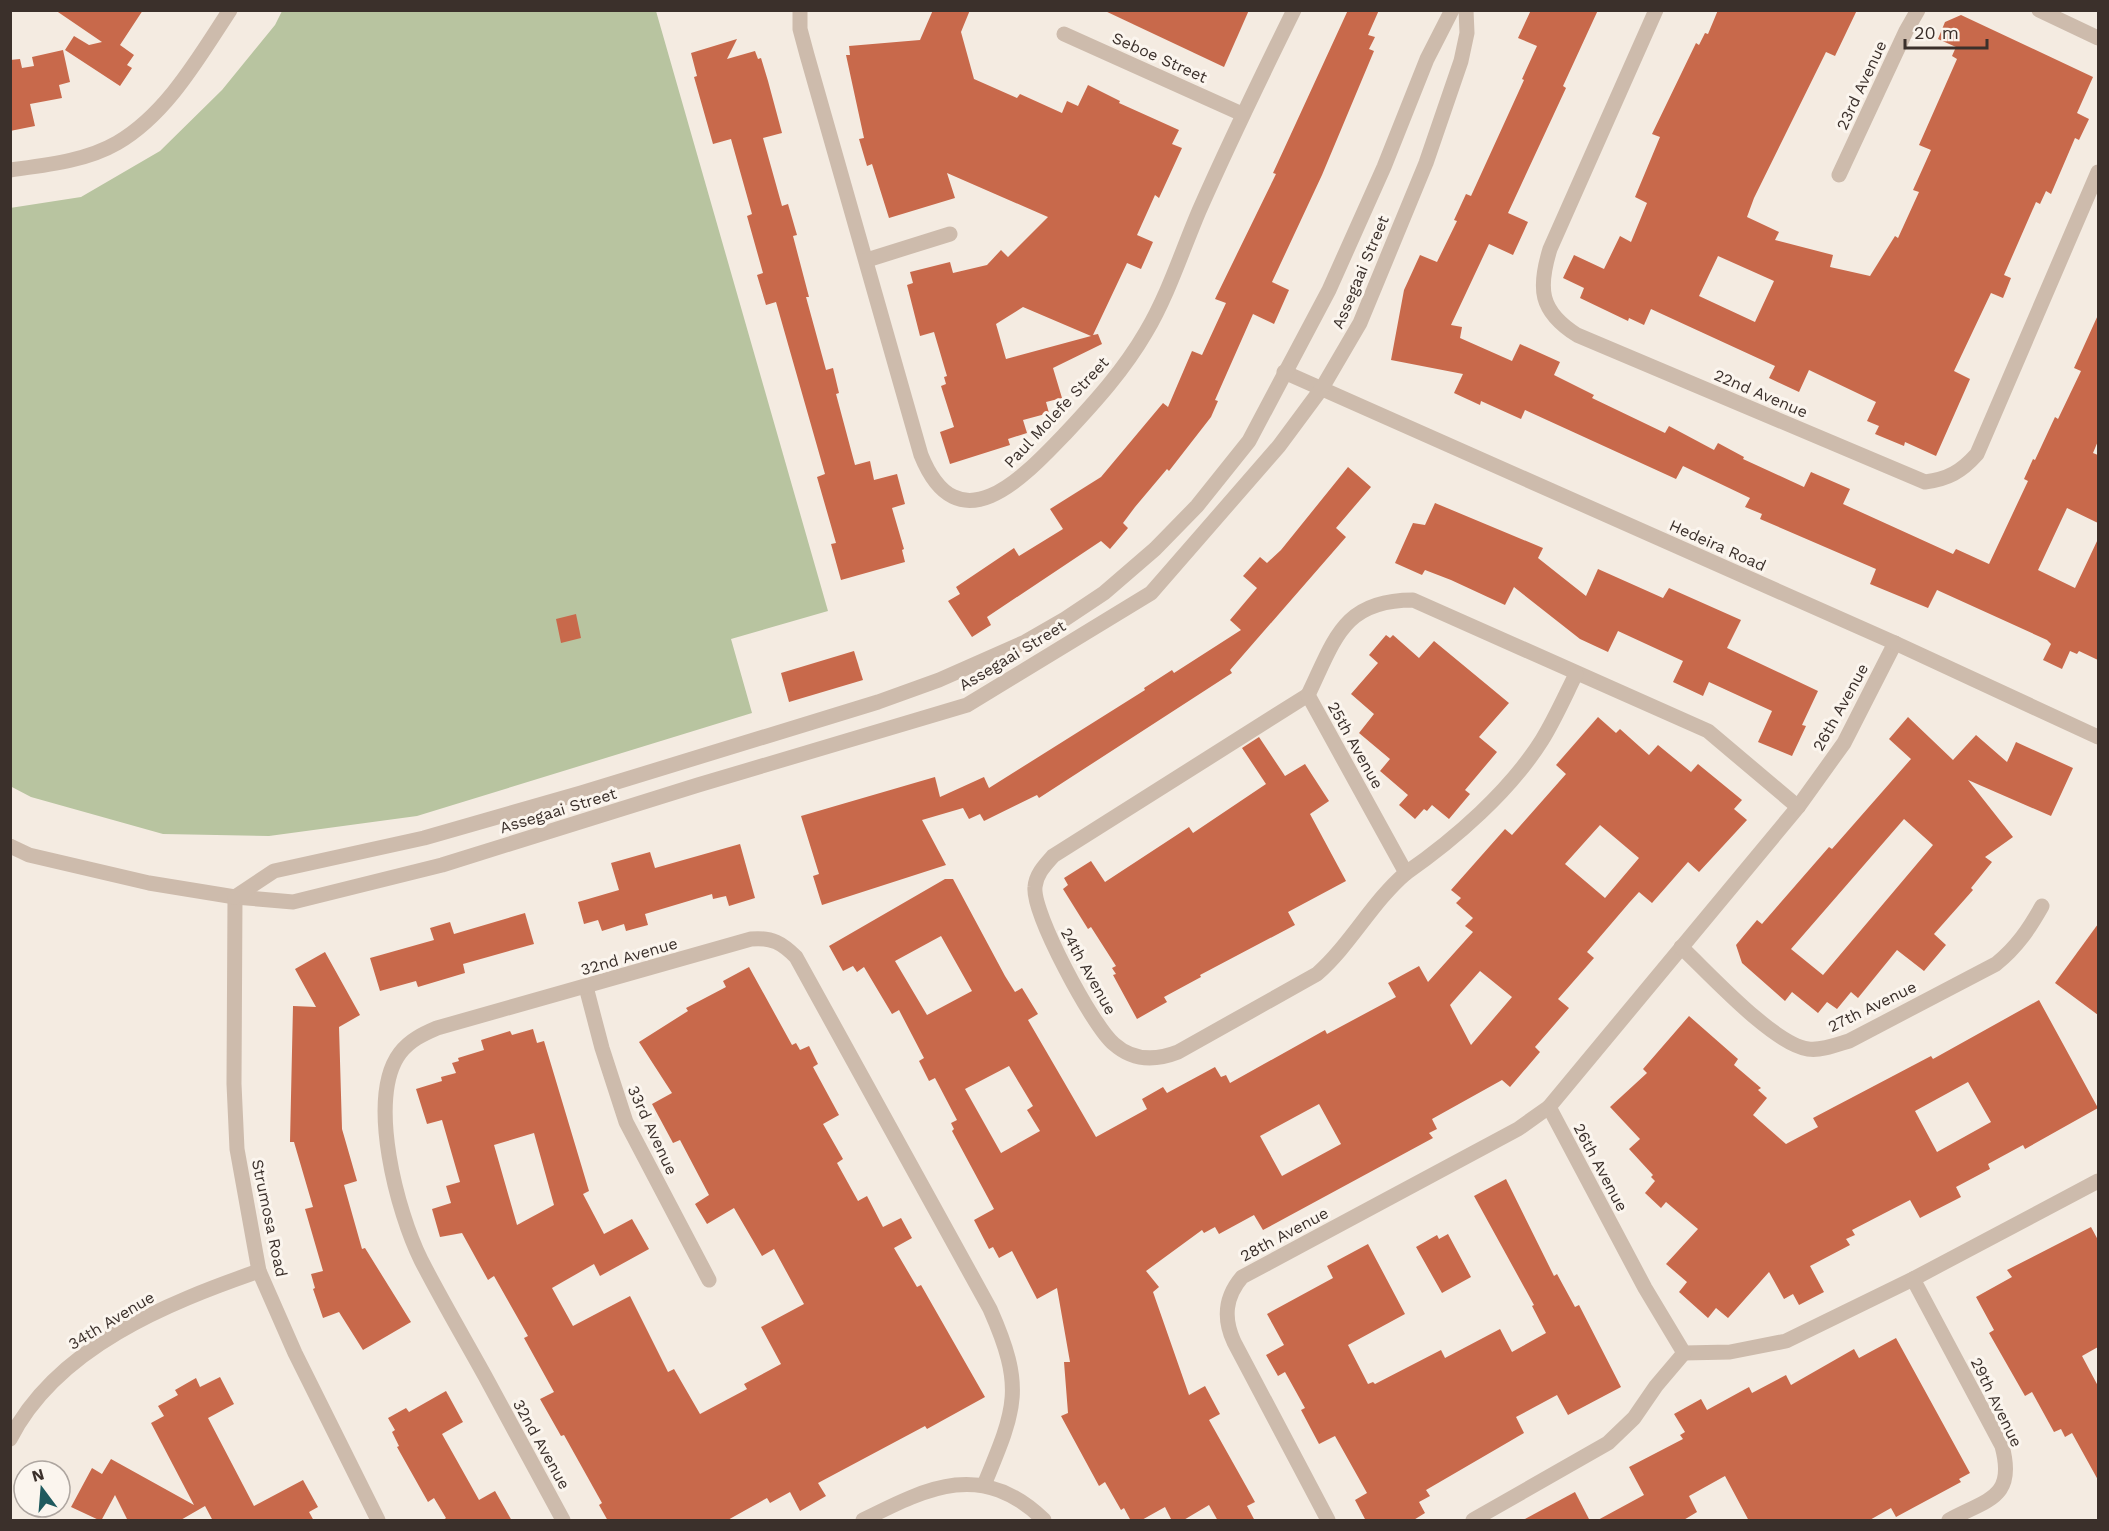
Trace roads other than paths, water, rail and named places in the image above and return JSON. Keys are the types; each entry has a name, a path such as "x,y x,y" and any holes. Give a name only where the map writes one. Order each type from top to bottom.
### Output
{"street":[{"path":"10,170 72,161 117,143 150,117 187,74 230,10"},
{"name":"Paul Molefe Street","path":"800,10 800,29 807,56 921,455 930,477 944,492 962,499 984,499 1025,476 1119,375 1148,330 1242,114 1294,10"},
{"name":"Assegaai Street","path":"235,897 274,872 424,838 604,787 878,702 939,680 1024,642 1065,619 1104,593 1155,549 1197,506 1249,441 1329,290 1384,167 1427,59 1452,10"},
{"name":"Assegaai Street","path":"10,846 29,855 149,883 235,897 293,902 442,865 709,781 967,705 1151,593 1279,446 1322,388 1360,323 1426,163 1461,61 1467,33 1466,10"},
{"name":"22nd Avenue","path":"1656,10 1550,249 1541,290 1545,301 1560,322 1576,335 1925,482 1944,480 1963,470 1977,454 2098,172"},
{"name":"23rd Avenue","path":"1839,175 1918,10"},
{"path":"2039,10 2098,38"},
{"name":"Seboe Street","path":"1064,34 1242,114"},
{"path":"867,260 950,234"},
{"name":"Hedeira Road","path":"1284,372 1895,643 2098,737"},
{"name":"25th Avenue","path":"1406,873 1308,695 1331,648 1348,620 1374,603 1391,600 1413,600 1576,674 1681,716 1708,731 1798,807"},
{"name":"26th Avenue","path":"1684,1353 1645,1288 1549,1107 1798,807 1844,743 1895,643"},
{"path":"1406,873 1458,834 1527,761 1542,740 1576,674"},
{"name":"24th Avenue","path":"1308,695 1053,855 1037,876 1035,897 1042,923 1097,1025 1114,1045 1140,1058 1162,1058 1178,1052 1317,974 1330,962 1392,885 1406,873"},
{"name":"Strumosa Road","path":"235,897 234,1084 237,1149 259,1271 298,1361 378,1521"},
{"name":"27th Avenue","path":"1682,947 1775,1033 1795,1046 1809,1049 1829,1047 1849,1041 1996,964 2014,950 2042,906"},
{"name":"32nd Avenue","path":"563,1521 420,1258 396,1184 386,1106 390,1074 400,1054 417,1036 437,1028 751,939 766,938 776,941 796,957 990,1309 1012,1367 1011,1414 984,1485"},
{"name":"33rd Avenue","path":"586,987 602,1048 626,1122 709,1280"},
{"name":"28th Avenue","path":"1328,1521 1231,1336 1226,1317 1232,1289 1242,1277 1518,1129 1549,1107"},
{"path":"1473,1521 1608,1443 1634,1418 1656,1386 1684,1353 1730,1352 1786,1341 1913,1279 2098,1181"},
{"name":"34th Avenue","path":"10,1439 22,1417 55,1379 79,1359 193,1293 259,1271"},
{"name":"29th Avenue","path":"1913,1279 2002,1446 2007,1467 2006,1483 1995,1494 1949,1521"},
{"path":"863,1521 919,1492 956,1485 984,1485 1017,1500 1044,1521"}]}
